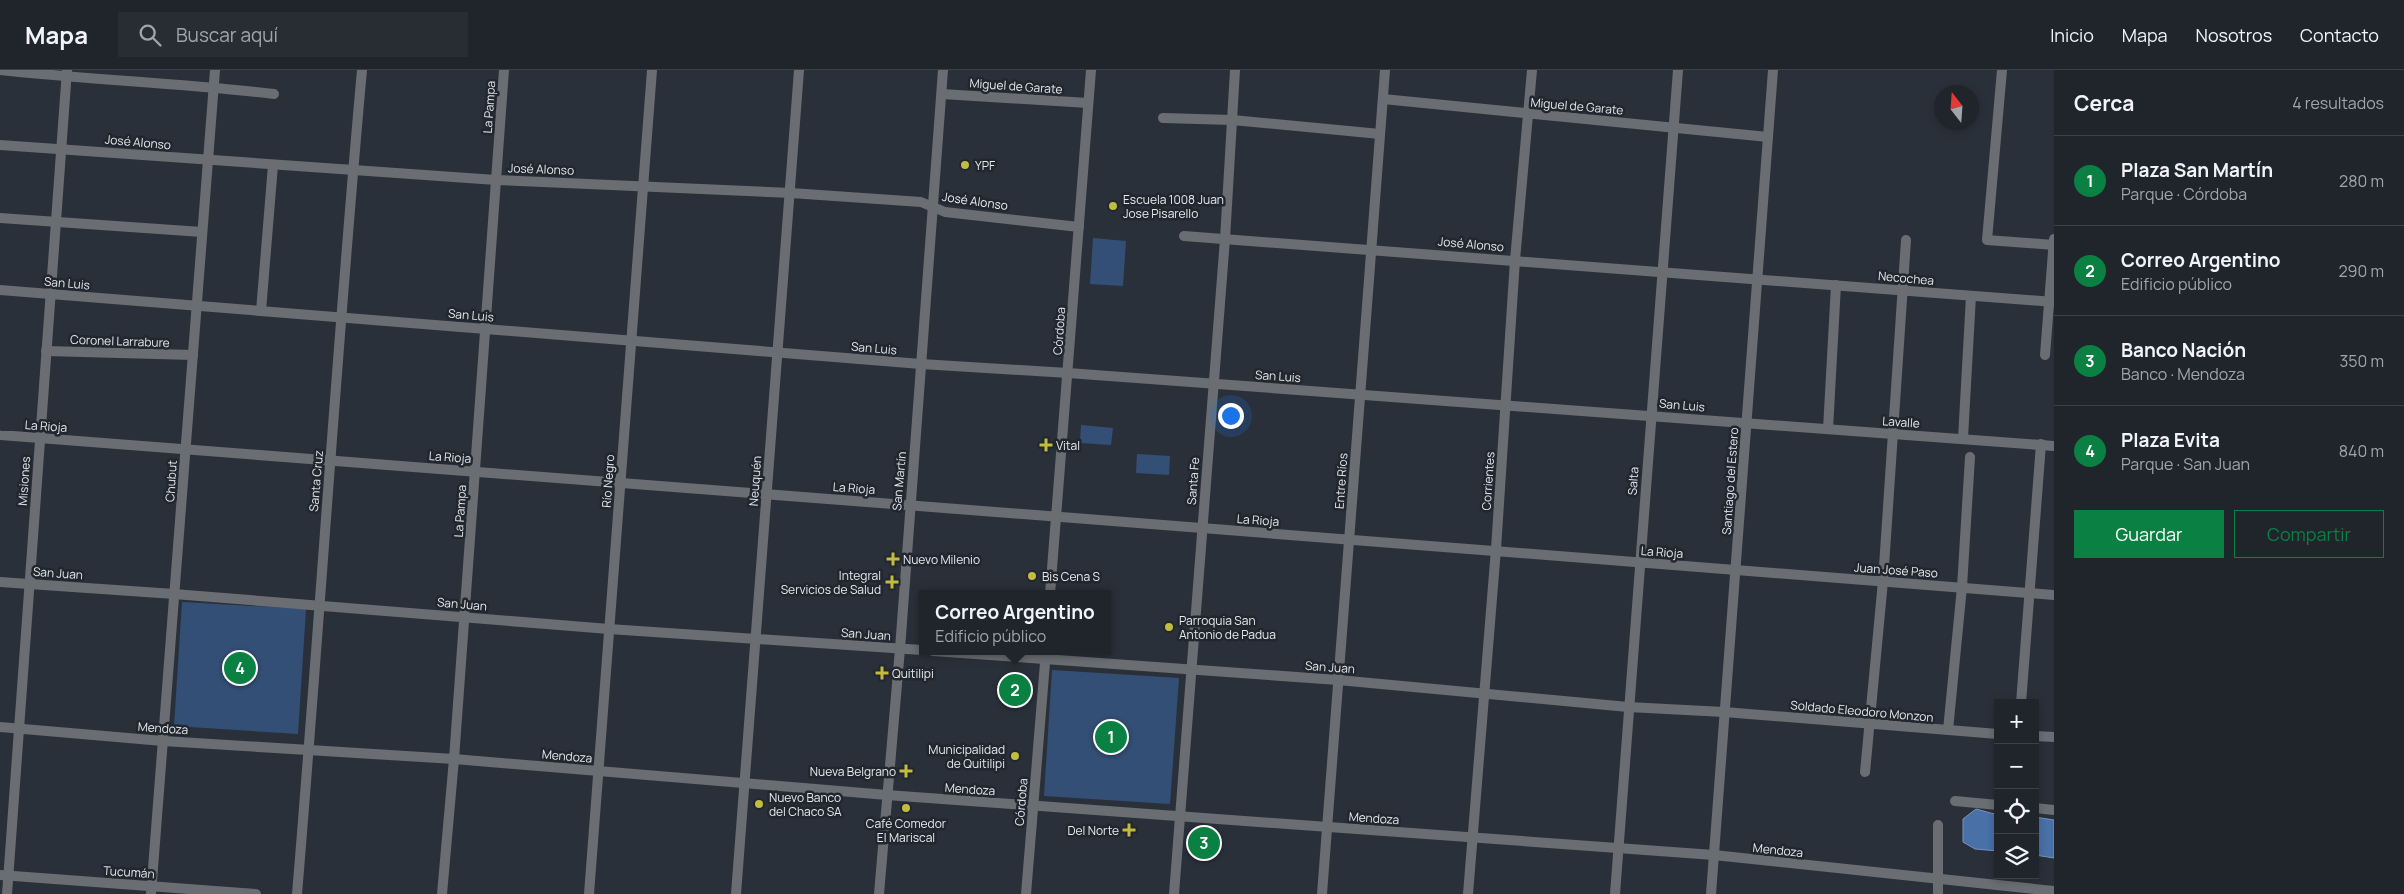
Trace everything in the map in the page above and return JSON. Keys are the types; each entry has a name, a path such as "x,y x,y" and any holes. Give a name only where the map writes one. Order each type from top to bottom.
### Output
{"street":[{"path":"0,70 213,86 274,94"},
{"name":"Chubut","path":"152,890 215,70"},
{"name":"Santa Cruz","path":"298,894 318,605 331,461 339,317 362,70"},
{"name":"La Pampa","path":"442,894 454,760 504,70"},
{"name":"Río Negro","path":"589,894 621,483 630,341 645,186 652,70"},
{"name":"Neuquén","path":"736,894 799,70"},
{"name":"San Martín","path":"879,894 900,649 944,70"},
{"name":"Córdoba","path":"1050,590 1091,70"},
{"name":"Santa Fe","path":"1174,894 1212,383 1225,239 1236,70"},
{"name":"Entre Ríos","path":"1322,894 1385,70"},
{"name":"Corrientes","path":"1468,894 1496,549 1515,260 1532,70"},
{"name":"Salta","path":"1615,894 1650,415 1678,70"},
{"name":"Santiago del Estero","path":"1711,894 1773,70"},
{"path":"2002,70 1988,240 2054,245"},
{"name":"Misiones","path":"7,894 4,875 19,729 67,74"},
{"name":"Miguel de Garate","path":"942,94 1088,103"},
{"name":"Miguel de Garate","path":"1383,99 1768,137"},
{"path":"1163,118 1232,120 1380,134"},
{"name":"José Alonso","path":"0,145 496,180 791,193 921,202 945,212 1079,227"},
{"path":"261,311 272,165"},
{"path":"0,218 202,232"},
{"name":"José Alonso","path":"1184,236 1756,278"},
{"path":"2046,356 2052,302 2054,239"},
{"path":"1866,772 1883,581 1906,240"},
{"name":"Necochea","path":"1756,278 2052,302"},
{"path":"1828,429 1836,285"},
{"name":"San Luis","path":"0,290 921,364 1068,372 1747,423"},
{"path":"1963,438 1971,296"},
{"name":"Coronel Larrabure","path":"46,351 193,355"},
{"name":"Lavalle","path":"1747,423 2054,446"},
{"name":"La Rioja","path":"0,435 1055,517 1496,549 1736,570"},
{"path":"2021,699 2041,444"},
{"path":"1948,730 1962,587 1970,457"},
{"name":"Juan José Paso","path":"1736,570 2054,595"},
{"name":"San Juan","path":"0,582 318,605 609,629 919,650"},
{"name":"Córdoba","path":"1026,894 1045,655"},
{"name":"San Juan","path":"1045,655 1191,670 1338,680 1628,707 1724,712"},
{"name":"Soldado Eleodoro Monzon","path":"1724,712 1994,734"},
{"name":"Mendoza","path":"0,727 163,741 454,760 1033,806 1714,855 1938,879 2000,890 2054,892"},
{"path":"2039,736 2054,736"},
{"path":"1955,801 1994,805"},
{"path":"2039,808 2054,810"},
{"path":"1938,825 1938,894"},
{"name":"Tucumán","path":"4,875 152,890 256,894"}],"shaded area":[{"path":"1093,238 1126,241 1123,286 1090,284"},
{"path":"1081,425 1113,428 1111,445 1080,443"},
{"path":"1137,454 1170,456 1169,475 1136,473"},
{"path":"182,602 306,609 298,734 174,726"},
{"path":"1052,670 1179,678 1170,804 1044,796"},
{"path":"1976,809 1994,814 1994,851 1975,849 1963,842 1963,819"},
{"path":"2039,818 2054,820 2054,858 2039,856"}],"place":[{"name":"YPF","path":"965,165"},
{"name":"Escuela 1008 Juan Jose Pisarello","path":"1113,206"},
{"name":"Vital","path":"1046,445"},
{"name":"Nuevo Milenio","path":"893,559"},
{"name":"Bis Cena S","path":"1032,576"},
{"name":"Integral Servicios de Salud","path":"892,582"},
{"name":"Parroquia San Antonio de Padua","path":"1169,627"},
{"name":"Plaza Evita","path":"240,668"},
{"name":"Quitilipi","path":"882,673"},
{"name":"Correo Argentino","path":"1015,690"},
{"name":"Plaza San Martín","path":"1111,737"},
{"name":"Municipalidad de Quitilipi","path":"1015,756"},
{"name":"Nueva Belgrano","path":"906,771"},
{"name":"Nuevo Banco del Chaco SA","path":"759,804"},
{"name":"Café Comedor El Mariscal","path":"906,808"},
{"name":"Del Norte","path":"1129,830"},
{"name":"Banco Nación","path":"1204,843"}]}
